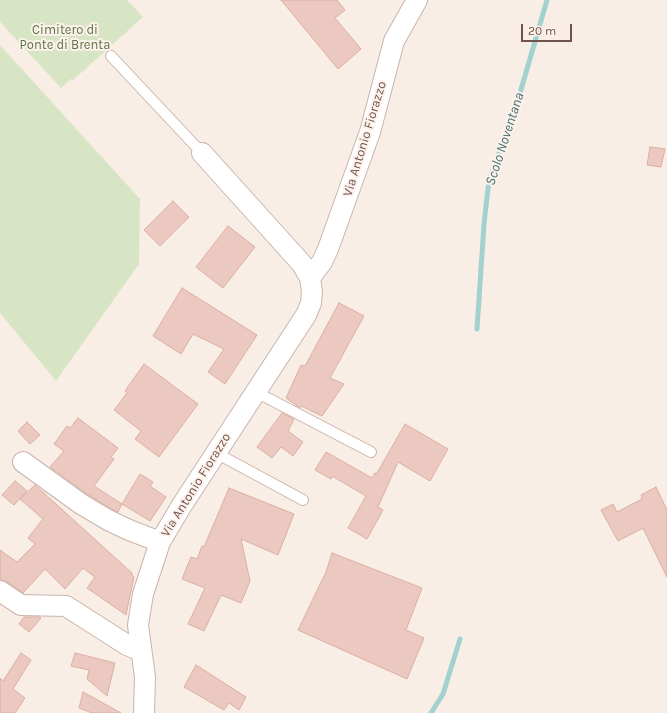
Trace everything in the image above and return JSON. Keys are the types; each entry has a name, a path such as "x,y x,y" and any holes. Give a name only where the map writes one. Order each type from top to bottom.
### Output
{"street":[{"name":"Via Antonio Fiorazzo","path":"310,278 322,262 328,249 370,132 394,41 417,0"},
{"name":"Via Antonio Fiorazzo","path":"144,713 145,677 138,625 143,594 160,542 306,315 311,303 312,291 310,278 302,264 202,153"},
{"path":"23,462 75,500 101,516 129,530 160,542"},
{"path":"0,591 21,605 66,606 127,645 134,648 140,648"}],"lane":[{"name":"Via Antonio Fiorazzo","path":"111,56 202,153"},
{"path":"256,392 371,452"},
{"path":"216,453 303,500"}],"green space":[{"name":"Cimitero di Ponte di Brenta","path":"0,0 127,0 143,17 73,80 71,79 61,88 0,22"},
{"path":"0,45 140,199 139,264 56,381 0,313"}],"building":[{"path":"281,0 337,0 345,10 335,18 361,49 338,69"},
{"path":"650,147 665,149 661,167 647,165"},
{"path":"173,201 189,217 160,246 144,230"},
{"path":"228,226 255,247 223,288 196,267"},
{"path":"182,288 257,335 225,384 208,372 224,349 193,334 181,354 153,336"},
{"path":"339,303 364,316 330,378 344,384 322,416 301,406 300,408 286,398 301,365 305,366"},
{"path":"144,364 198,404 159,457 135,439 141,431 114,410 127,393 125,391"},
{"path":"282,413 294,419 288,431 303,442 293,456 281,447 272,458 257,447"},
{"path":"78,418 118,448 111,457 114,459 94,486 122,504 118,512 87,494 50,467 64,451 54,444 67,426 70,428"},
{"path":"27,422 40,435 30,444 18,431"},
{"path":"405,424 448,449 430,481 398,462 378,507 383,510 367,539 348,528 366,496 332,476 331,479 315,470 326,452 372,478 375,473 377,473"},
{"path":"140,474 153,482 150,486 166,497 150,521 122,504"},
{"path":"15,481 27,491 14,505 2,495"},
{"path":"35,485 132,573 134,577 126,615 87,588 95,577 83,568 65,589 45,569 23,593 6,581 0,580 0,550 17,562 35,544 28,538 43,519 20,499"},
{"path":"656,487 667,510 667,577 643,528 618,541 601,510 613,504 617,512 642,499 641,495"},
{"path":"229,488 294,514 278,555 241,539 250,581 241,603 221,595 204,631 188,624 205,588 182,579 191,557 197,559 202,546 204,547"},
{"path":"332,553 422,588 406,630 424,638 407,679 298,630 326,572"},
{"path":"24,617 41,618 29,632 19,624"},
{"path":"21,653 31,660 13,689 25,698 15,713 0,713 0,678 3,681"},
{"path":"75,653 115,663 107,696 87,679 89,670 71,666"},
{"path":"196,665 246,697 239,710 229,703 224,710 184,687"},
{"path":"83,692 121,713 92,713 79,708"}],"waterway":[{"name":"Scolo Noventana","path":"477,329 484,224 489,180 516,107 547,0"},
{"name":"Scolo Noventana","path":"431,713 443,694 460,639"}]}
